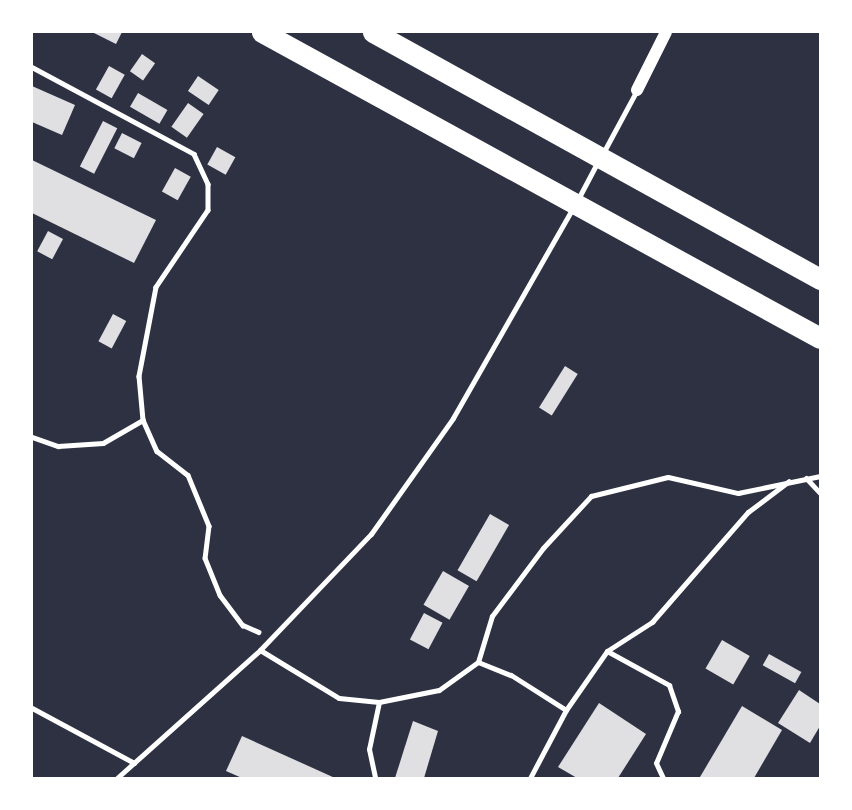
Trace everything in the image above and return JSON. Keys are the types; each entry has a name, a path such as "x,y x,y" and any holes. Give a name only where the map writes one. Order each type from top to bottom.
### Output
{"highway":[{"path":"262,32 821,338"},
{"path":"373,32 821,279"}],"street":[{"path":"637,90 666,32"}],"lane":[{"path":"117,779 260,650 344,565 393,505 453,418 540,269 637,90"},
{"path":"260,650 339,698 379,702 439,690 478,662 492,616 543,548 591,496 668,477 738,493 793,479 821,477"},
{"path":"806,478 821,493"},
{"path":"530,779 566,710 607,651 652,622 748,512 793,479"},
{"path":"607,651 669,685 678,711 656,763 663,779"},
{"path":"478,662 511,675 566,710"},
{"path":"374,779 369,749 379,702"},
{"path":"32,708 134,763"}],"path":[{"path":"32,67 194,154 208,184 208,209 156,287 139,376 143,420 157,451 188,475 209,526 205,558 220,595 243,625 273,637"},
{"path":"32,438 58,446 103,443 143,420"}],"building":[{"path":"92,32 122,32 116,44"},
{"path":"142,54 155,63 143,80 130,71"},
{"path":"109,66 125,75 112,98 96,90"},
{"path":"198,76 219,90 209,105 188,91"},
{"path":"32,86 75,105 62,135 32,122"},
{"path":"138,93 167,110 159,124 130,107"},
{"path":"188,103 204,114 187,138 171,127"},
{"path":"103,121 117,128 94,174 80,166"},
{"path":"122,133 142,143 134,158 114,148"},
{"path":"217,147 235,157 226,175 207,164"},
{"path":"32,160 156,220 134,263 32,213"},
{"path":"175,168 191,177 178,200 162,192"},
{"path":"48,231 63,239 52,259 37,251"},
{"path":"113,314 126,321 112,348 98,341"},
{"path":"565,366 578,374 552,416 539,408"},
{"path":"490,514 509,525 477,581 458,570"},
{"path":"443,571 469,586 449,620 424,605"},
{"path":"424,613 443,623 428,649 410,639"},
{"path":"722,640 750,656 733,685 706,669"},
{"path":"769,654 801,672 795,683 763,665"},
{"path":"799,690 820,704 820,726 810,743 778,723"},
{"path":"599,703 646,734 618,778 577,778 558,767"},
{"path":"742,706 782,730 754,778 700,777"},
{"path":"413,721 438,731 424,778 395,778"},
{"path":"242,736 335,778 242,778 226,771"}]}
